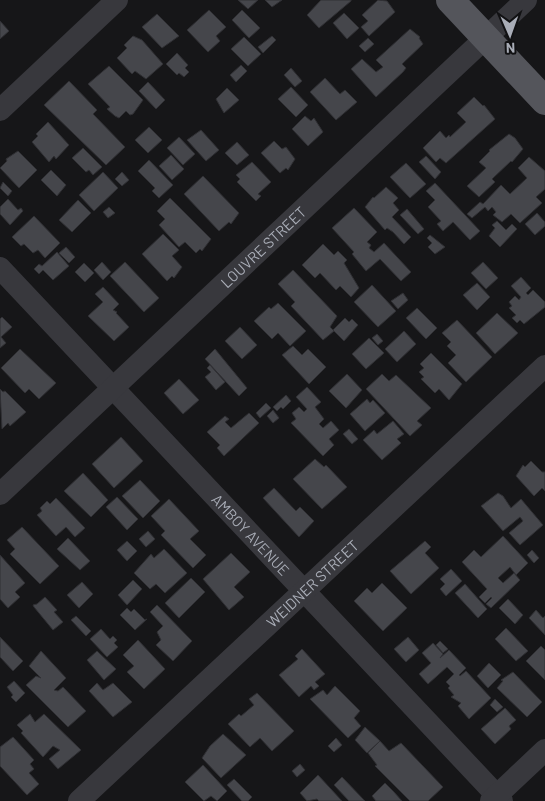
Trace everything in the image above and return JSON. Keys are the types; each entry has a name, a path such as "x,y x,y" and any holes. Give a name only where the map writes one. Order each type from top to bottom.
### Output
{"main road":[{"path":"450,0 545,101"}],"street":[{"path":"0,110 117,0"},
{"name":"LOUVRE STREET","path":"0,494 114,389 526,0"},
{"name":"AMBOY AVENUE","path":"0,268 305,591 497,799"},
{"name":"WEIDNER STREET","path":"79,801 545,366"},
{"path":"497,799 545,750"}],"building":[{"path":"238,0 258,0 248,9"},
{"path":"265,0 282,0 272,7"},
{"path":"321,0 351,1 319,28 307,15"},
{"path":"378,0 387,1 395,12 369,36 361,27 368,21 362,15"},
{"path":"209,10 226,27 216,36 220,41 208,52 187,30"},
{"path":"242,10 260,28 249,38 232,20"},
{"path":"344,13 359,28 347,39 333,23"},
{"path":"157,14 179,36 162,48 142,27"},
{"path":"0,21 9,31 0,39"},
{"path":"410,29 420,37 423,44 402,64 406,68 403,72 376,97 351,69 362,59 376,72 383,67 376,60"},
{"path":"133,36 142,40 163,64 146,79 135,71 132,74 117,58 127,48 124,45"},
{"path":"272,36 276,40 263,53 258,47"},
{"path":"244,37 261,54 248,66 231,49"},
{"path":"368,38 374,44 365,52 359,46"},
{"path":"177,53 188,65 185,68 189,72 184,77 179,73 177,75 166,64"},
{"path":"241,65 247,71 236,82 230,75"},
{"path":"109,66 143,100 133,114 130,115 126,111 119,118 115,116 107,109 110,107 88,84"},
{"path":"291,68 302,81 295,87 284,75"},
{"path":"325,78 340,94 345,90 357,102 336,120 310,92"},
{"path":"69,81 97,110 93,114 125,147 106,165 44,105"},
{"path":"148,82 165,100 156,109 139,91"},
{"path":"291,87 308,105 296,117 278,99"},
{"path":"227,88 239,100 224,113 216,99"},
{"path":"474,97 484,105 495,119 446,163 440,158 436,162 423,148 440,131 446,138 449,135 450,137 466,122 457,113"},
{"path":"305,116 311,121 314,118 323,132 308,146 292,129"},
{"path":"48,122 69,145 56,159 54,156 49,162 32,142 38,136 36,134"},
{"path":"149,127 162,140 148,153 135,140"},
{"path":"201,130 219,150 206,161 187,140"},
{"path":"509,134 515,138 523,149 512,162 492,179 495,182 479,197 467,186 486,168 479,162 489,150"},
{"path":"179,137 195,154 183,165 167,148"},
{"path":"274,141 282,149 286,147 295,159 288,170 286,168 280,173 261,153"},
{"path":"237,142 249,155 237,165 225,153"},
{"path":"83,148 102,167 93,175 89,170 86,172 72,158"},
{"path":"18,151 37,170 19,188 0,168 7,161 6,159"},
{"path":"171,155 184,169 172,180 159,166"},
{"path":"426,156 441,172 435,179 419,162"},
{"path":"529,157 545,171 545,189 536,197 542,203 520,223 511,214 502,222 493,215 496,212 492,207 488,211 485,207 472,218 467,214 480,202 483,204 501,185 510,194 527,178 518,168"},
{"path":"149,160 173,185 159,198 152,191 155,188 138,171"},
{"path":"252,162 271,182 258,194 261,196 256,201 237,182 240,179 236,175"},
{"path":"406,163 426,184 410,198 390,177"},
{"path":"51,170 66,185 57,196 41,180"},
{"path":"103,172 118,188 94,211 79,195"},
{"path":"122,172 129,180 122,186 115,179"},
{"path":"203,176 239,213 231,224 229,222 219,231 184,194"},
{"path":"3,182 12,191 8,196 0,188"},
{"path":"435,183 480,231 470,240 453,222 443,231 437,224 441,221 428,207 435,200 426,191"},
{"path":"386,187 398,198 393,203 399,210 392,217 411,237 404,244 393,232 387,228 385,230 365,207 373,197"},
{"path":"170,198 211,239 202,251 200,249 196,253 185,242 179,247 159,225 165,219 157,211"},
{"path":"8,199 18,210 21,208 23,211 10,225 0,214 0,207"},
{"path":"78,200 91,213 72,232 59,220"},
{"path":"109,207 115,213 108,218 103,212"},
{"path":"354,208 377,232 367,242 371,245 369,248 374,252 384,243 411,272 401,281 380,259 366,271 352,254 354,252 332,228"},
{"path":"407,209 424,229 418,234 400,215"},
{"path":"537,213 545,222 545,226 535,235 525,224"},
{"path":"34,216 60,243 45,258 38,250 33,253 24,244 21,246 12,237"},
{"path":"497,221 506,230 512,224 517,229 500,247 489,236 495,228 492,225"},
{"path":"163,234 179,250 172,256 182,267 174,278 172,276 167,281 142,254"},
{"path":"430,235 445,247 435,254 428,247 432,243 427,238"},
{"path":"323,244 334,255 338,251 347,260 344,263 359,288 351,297 340,286 336,290 320,273 315,278 302,265"},
{"path":"66,247 75,257 69,263 59,253"},
{"path":"57,252 69,266 53,280 43,270 39,274 34,269 39,264 42,266"},
{"path":"102,262 111,272 103,280 94,270"},
{"path":"125,262 159,298 144,312 110,276"},
{"path":"483,262 498,278 486,289 471,273"},
{"path":"84,263 94,273 85,282 75,272"},
{"path":"293,270 337,316 330,327 334,331 323,340 291,306 295,302 278,284"},
{"path":"521,277 531,288 526,293 528,295 533,290 545,302 545,307 524,324 520,320 517,323 512,318 516,315 509,308 512,306 509,302 515,296 519,300 521,297 511,286"},
{"path":"477,283 490,297 477,310 463,295"},
{"path":"372,285 396,311 378,327 354,302"},
{"path":"103,287 119,304 113,310 117,312 129,327 114,341 88,316 103,302 95,294"},
{"path":"403,293 408,300 398,309 391,301"},
{"path":"278,303 306,331 290,346 278,333 272,339 254,321 269,307 271,309"},
{"path":"417,308 437,328 426,339 406,318"},
{"path":"497,313 518,333 495,354 476,333"},
{"path":"2,317 12,327 1,337 6,343 0,348 0,319"},
{"path":"345,318 349,322 352,319 358,325 344,341 333,330"},
{"path":"457,320 492,357 466,382 448,363 456,355 447,346 451,342 442,333"},
{"path":"240,327 257,345 242,359 225,341"},
{"path":"404,331 416,344 397,362 385,349"},
{"path":"377,334 383,341 378,345 372,338"},
{"path":"369,338 384,353 366,369 352,354"},
{"path":"293,346 302,355 308,349 326,367 309,384 282,355"},
{"path":"20,349 56,383 39,399 29,389 25,393 1,368"},
{"path":"215,349 247,388 239,396 205,359"},
{"path":"431,353 462,384 449,400 439,389 435,393 421,379 424,377 419,372 424,368 420,364"},
{"path":"210,365 225,382 216,390 205,377 211,372 207,368"},
{"path":"347,374 362,390 346,408 329,391"},
{"path":"382,374 389,381 396,375 431,408 417,421 422,425 410,436 366,389"},
{"path":"179,379 199,400 183,414 164,393"},
{"path":"307,387 321,402 315,407 324,419 319,424 323,428 331,421 339,430 329,439 334,445 323,456 291,423 296,419 292,413 299,407 304,412 307,409 296,397"},
{"path":"0,389 3,392 5,391 26,412 10,426 8,423 2,429"},
{"path":"286,395 291,401 283,409 281,407 277,411 273,407"},
{"path":"367,399 370,403 373,400 385,413 365,431 350,414"},
{"path":"266,403 271,408 260,418 256,413"},
{"path":"273,410 279,418 273,423 267,416"},
{"path":"249,413 259,423 224,456 217,448 220,445 207,432 225,416 229,419 225,422 231,428"},
{"path":"393,421 404,434 397,439 401,443 382,460 363,440 374,430 377,434"},
{"path":"349,429 358,439 352,444 343,434"},
{"path":"121,437 143,461 114,488 92,464"},
{"path":"315,459 324,467 326,465 347,487 322,509 293,479"},
{"path":"531,461 542,472 545,472 545,491 542,488 534,496 516,476 523,465 525,467"},
{"path":"83,473 108,500 91,517 64,491"},
{"path":"140,480 160,501 143,518 122,496"},
{"path":"274,488 296,511 300,507 314,521 299,537 263,498"},
{"path":"498,493 503,496 511,508 521,499 543,525 520,545 509,533 523,521 520,517 503,531 481,506"},
{"path":"117,497 138,519 127,530 106,507"},
{"path":"56,498 85,528 75,537 66,527 56,536 37,515 42,511 40,508 47,501 50,504"},
{"path":"169,499 199,531 190,539 206,555 193,568 161,535 165,531 151,516"},
{"path":"22,527 59,566 40,584 10,554 15,549 7,540"},
{"path":"148,531 155,539 146,547 139,539"},
{"path":"503,536 528,563 516,575 510,567 498,578 503,583 514,573 520,580 491,608 486,604 491,597 485,603 479,597 487,589 462,562 474,550 481,557"},
{"path":"68,538 90,561 80,570 57,549"},
{"path":"127,541 137,551 127,561 117,550"},
{"path":"425,541 431,547 425,553 439,568 411,594 390,571"},
{"path":"164,549 187,573 165,593 156,584 150,589 134,573 151,554 154,558"},
{"path":"532,550 539,558 534,563 527,555"},
{"path":"231,553 250,572 234,587 244,597 229,610 203,579"},
{"path":"0,555 25,583 15,592 20,597 8,608 0,599"},
{"path":"451,569 462,581 446,596 440,589 445,584 440,579"},
{"path":"191,578 205,592 179,618 165,603"},
{"path":"133,580 142,589 127,605 118,595"},
{"path":"82,582 93,594 79,608 67,595"},
{"path":"382,583 407,608 383,631 354,601 367,588 372,593"},
{"path":"465,584 487,609 478,618 455,593"},
{"path":"45,597 57,610 54,612 63,622 53,630 33,605"},
{"path":"508,599 523,615 515,624 499,608"},
{"path":"157,605 192,641 173,661 156,645 161,640 157,632 163,626 150,612"},
{"path":"127,608 131,612 134,609 145,620 147,619 135,630 120,615"},
{"path":"536,610 543,618 545,616 545,635 529,618"},
{"path":"76,616 91,631 86,636 71,620"},
{"path":"506,628 528,651 516,661 495,639"},
{"path":"101,629 110,639 113,636 117,640 114,643 118,647 107,657 90,639"},
{"path":"0,637 23,661 13,671 0,657"},
{"path":"408,637 419,650 406,662 394,649"},
{"path":"138,640 165,669 144,689 127,672 134,666 123,655"},
{"path":"440,641 448,649 443,653 436,645"},
{"path":"433,643 443,654 440,658 449,650 466,668 459,675 466,671 491,698 469,719 458,706 461,703 451,697 454,695 446,682 454,674 447,667 428,684 419,674 431,663 422,653"},
{"path":"541,646 545,650 545,680 526,661"},
{"path":"302,649 325,674 315,682 319,686 314,690 311,686 299,697 279,675 298,659 295,656"},
{"path":"41,651 66,678 54,690 58,691 63,687 86,711 68,727 26,685 36,676 41,678 29,666"},
{"path":"97,651 116,669 104,680 87,660"},
{"path":"489,663 501,675 488,688 477,676"},
{"path":"513,672 542,702 527,717 497,688 503,681 501,680"},
{"path":"14,681 25,693 16,702 11,697 13,695 7,687"},
{"path":"97,683 103,690 113,683 132,702 113,717 89,691"},
{"path":"335,686 360,711 354,718 361,726 348,738 310,699 323,690 327,695"},
{"path":"257,693 294,731 272,751 260,738 250,747 228,724 239,714 241,716 254,705 249,699"},
{"path":"495,699 503,707 497,712 490,705"},
{"path":"505,708 516,720 509,726 511,729 495,744 481,729"},
{"path":"30,714 35,722 44,714 81,750 58,769 49,759 60,750 53,746 43,757 21,733 23,731 17,725"},
{"path":"365,727 380,741 367,753 355,740"},
{"path":"223,734 246,755 221,778 202,758 210,746"},
{"path":"13,737 34,760 30,764 34,769 29,773 39,784 27,795 0,766 0,747"},
{"path":"336,738 342,745 334,752 328,746"},
{"path":"380,741 389,751 401,743 443,787 428,801 410,801 375,766 377,765 368,753"},
{"path":"300,764 305,770 297,777 292,771"},
{"path":"203,765 227,791 217,801 211,796 204,801 185,782"},
{"path":"318,775 342,801 319,801 317,799 307,801 300,793"},
{"path":"342,777 365,801 349,801 334,785"},
{"path":"234,779 252,797 248,801 242,801 227,785"},
{"path":"385,783 402,801 376,801 372,796"}]}
